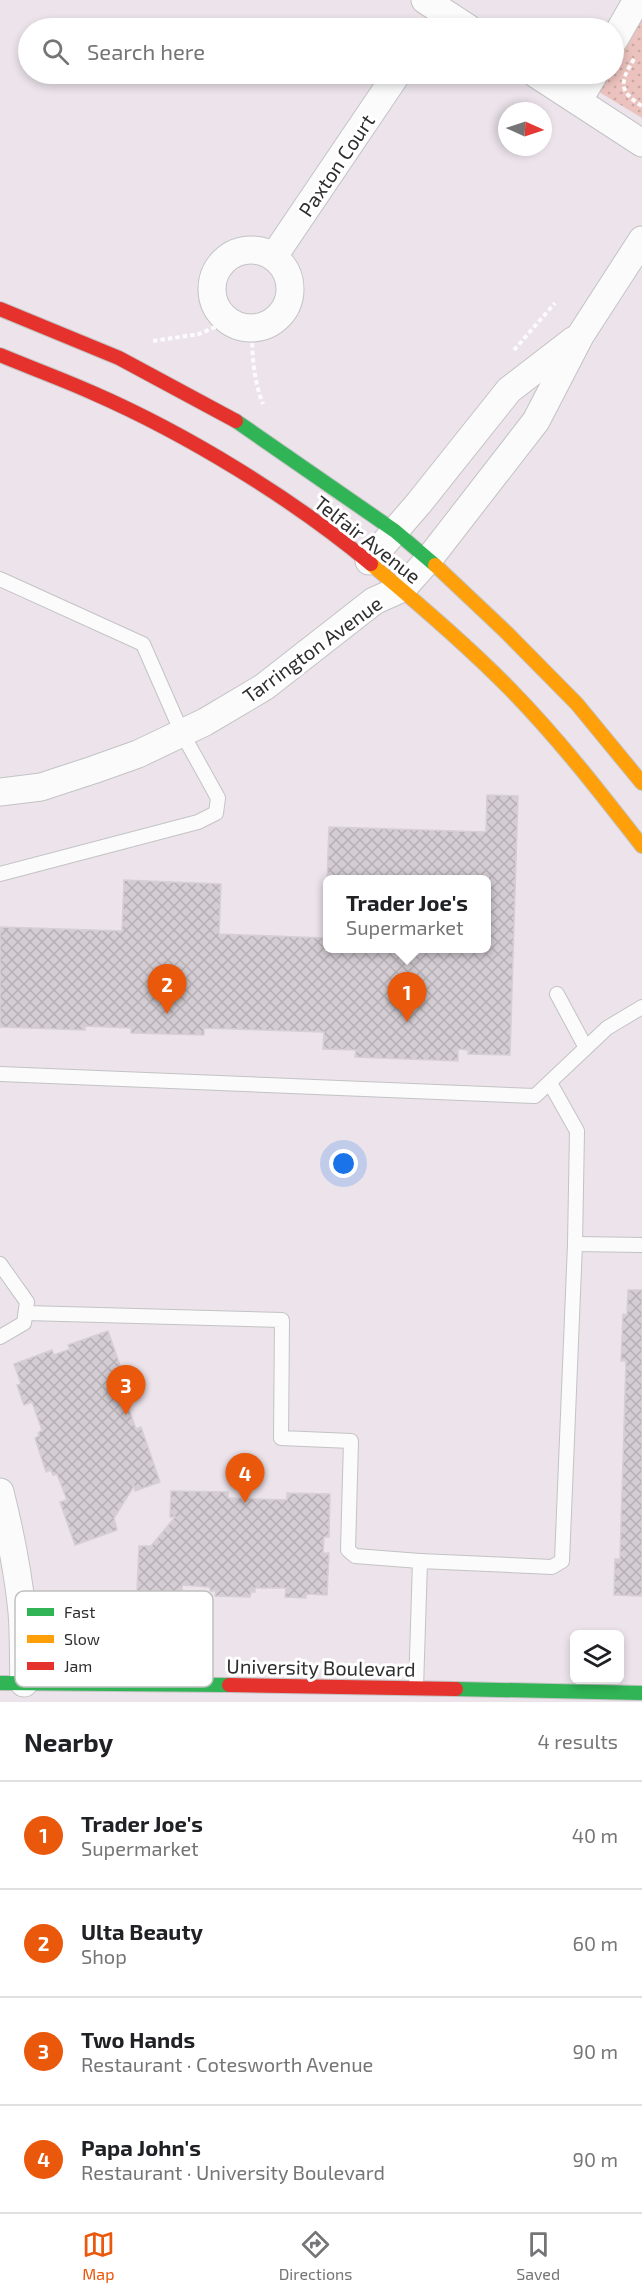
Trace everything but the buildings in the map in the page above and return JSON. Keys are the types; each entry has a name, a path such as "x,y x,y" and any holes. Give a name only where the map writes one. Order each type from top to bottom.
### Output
{"street":[{"path":"624,23 637,0"},
{"name":"Paxton Court","path":"274,256 390,84"},
{"path":"552,84 642,143"},
{"path":"578,101 588,84"},
{"name":"Tarrington Avenue","path":"0,792 41,787 62,780 138,754 205,722 264,687 374,601 403,588 429,559 536,421 580,336 642,240"},
{"path":"248,249 262,250 274,256 288,276 289,300 284,311 264,326 241,324 219,311 214,299 213,285 216,272 224,261 235,253 248,249"},
{"name":"Telfair Avenue","path":"0,309 119,358 234,420 395,531 429,559 506,632 577,704 642,783"},
{"name":"Tarrington Avenue","path":"369,561 509,390 580,336"},
{"name":"Telfair Avenue","path":"0,355 109,399 160,426 244,473 336,534 403,588 545,726 621,816 642,846"},
{"path":"0,1492 14,1551 19,1591"},
{"path":"336,1702 382,1687"},
{"name":"University Boulevard","path":"16,1688 382,1687 642,1693"}],"lane":[{"path":"0,579 143,644 182,733 218,798 216,813 198,822 0,874"},
{"path":"557,994 586,1048"},
{"path":"0,1074 535,1096 607,1028 642,1006"},
{"path":"26,1312 282,1320 281,1438 351,1441 348,1550 355,1556 552,1567 562,1561 575,1244 577,1131 550,1083"},
{"path":"575,1244 642,1245"},
{"path":"0,1264 27,1302 24,1323 0,1337"},
{"path":"416,1688 420,1561"}],"path":[{"path":"624,75 636,56"},
{"path":"623,84 628,98 642,106"},
{"path":"146,342 199,334 241,324 257,389 265,408"}],"shaded area":[{"path":"642,13 642,118 596,90 600,84 624,84 624,44"}],"traffic: fast":[{"path":"236,421 395,531 435,565"},
{"path":"0,1683 15,1683"},
{"path":"213,1685 229,1685"},
{"path":"456,1689 642,1693"}],"traffic: slow":[{"path":"371,564 442,625 510,689 562,746 642,846"},
{"path":"435,565 577,704 642,783"}],"traffic: jam":[{"path":"0,309 119,358 236,421"},
{"path":"0,355 129,409 202,448 274,492 371,564"},
{"path":"229,1685 456,1689"}],"place":[{"name":"Ulta Beauty","path":"167,1014"},
{"name":"Trader Joe's","path":"407,1022"},
{"name":"Two Hands","path":"126,1415"},
{"name":"Papa John's","path":"245,1503"}]}
